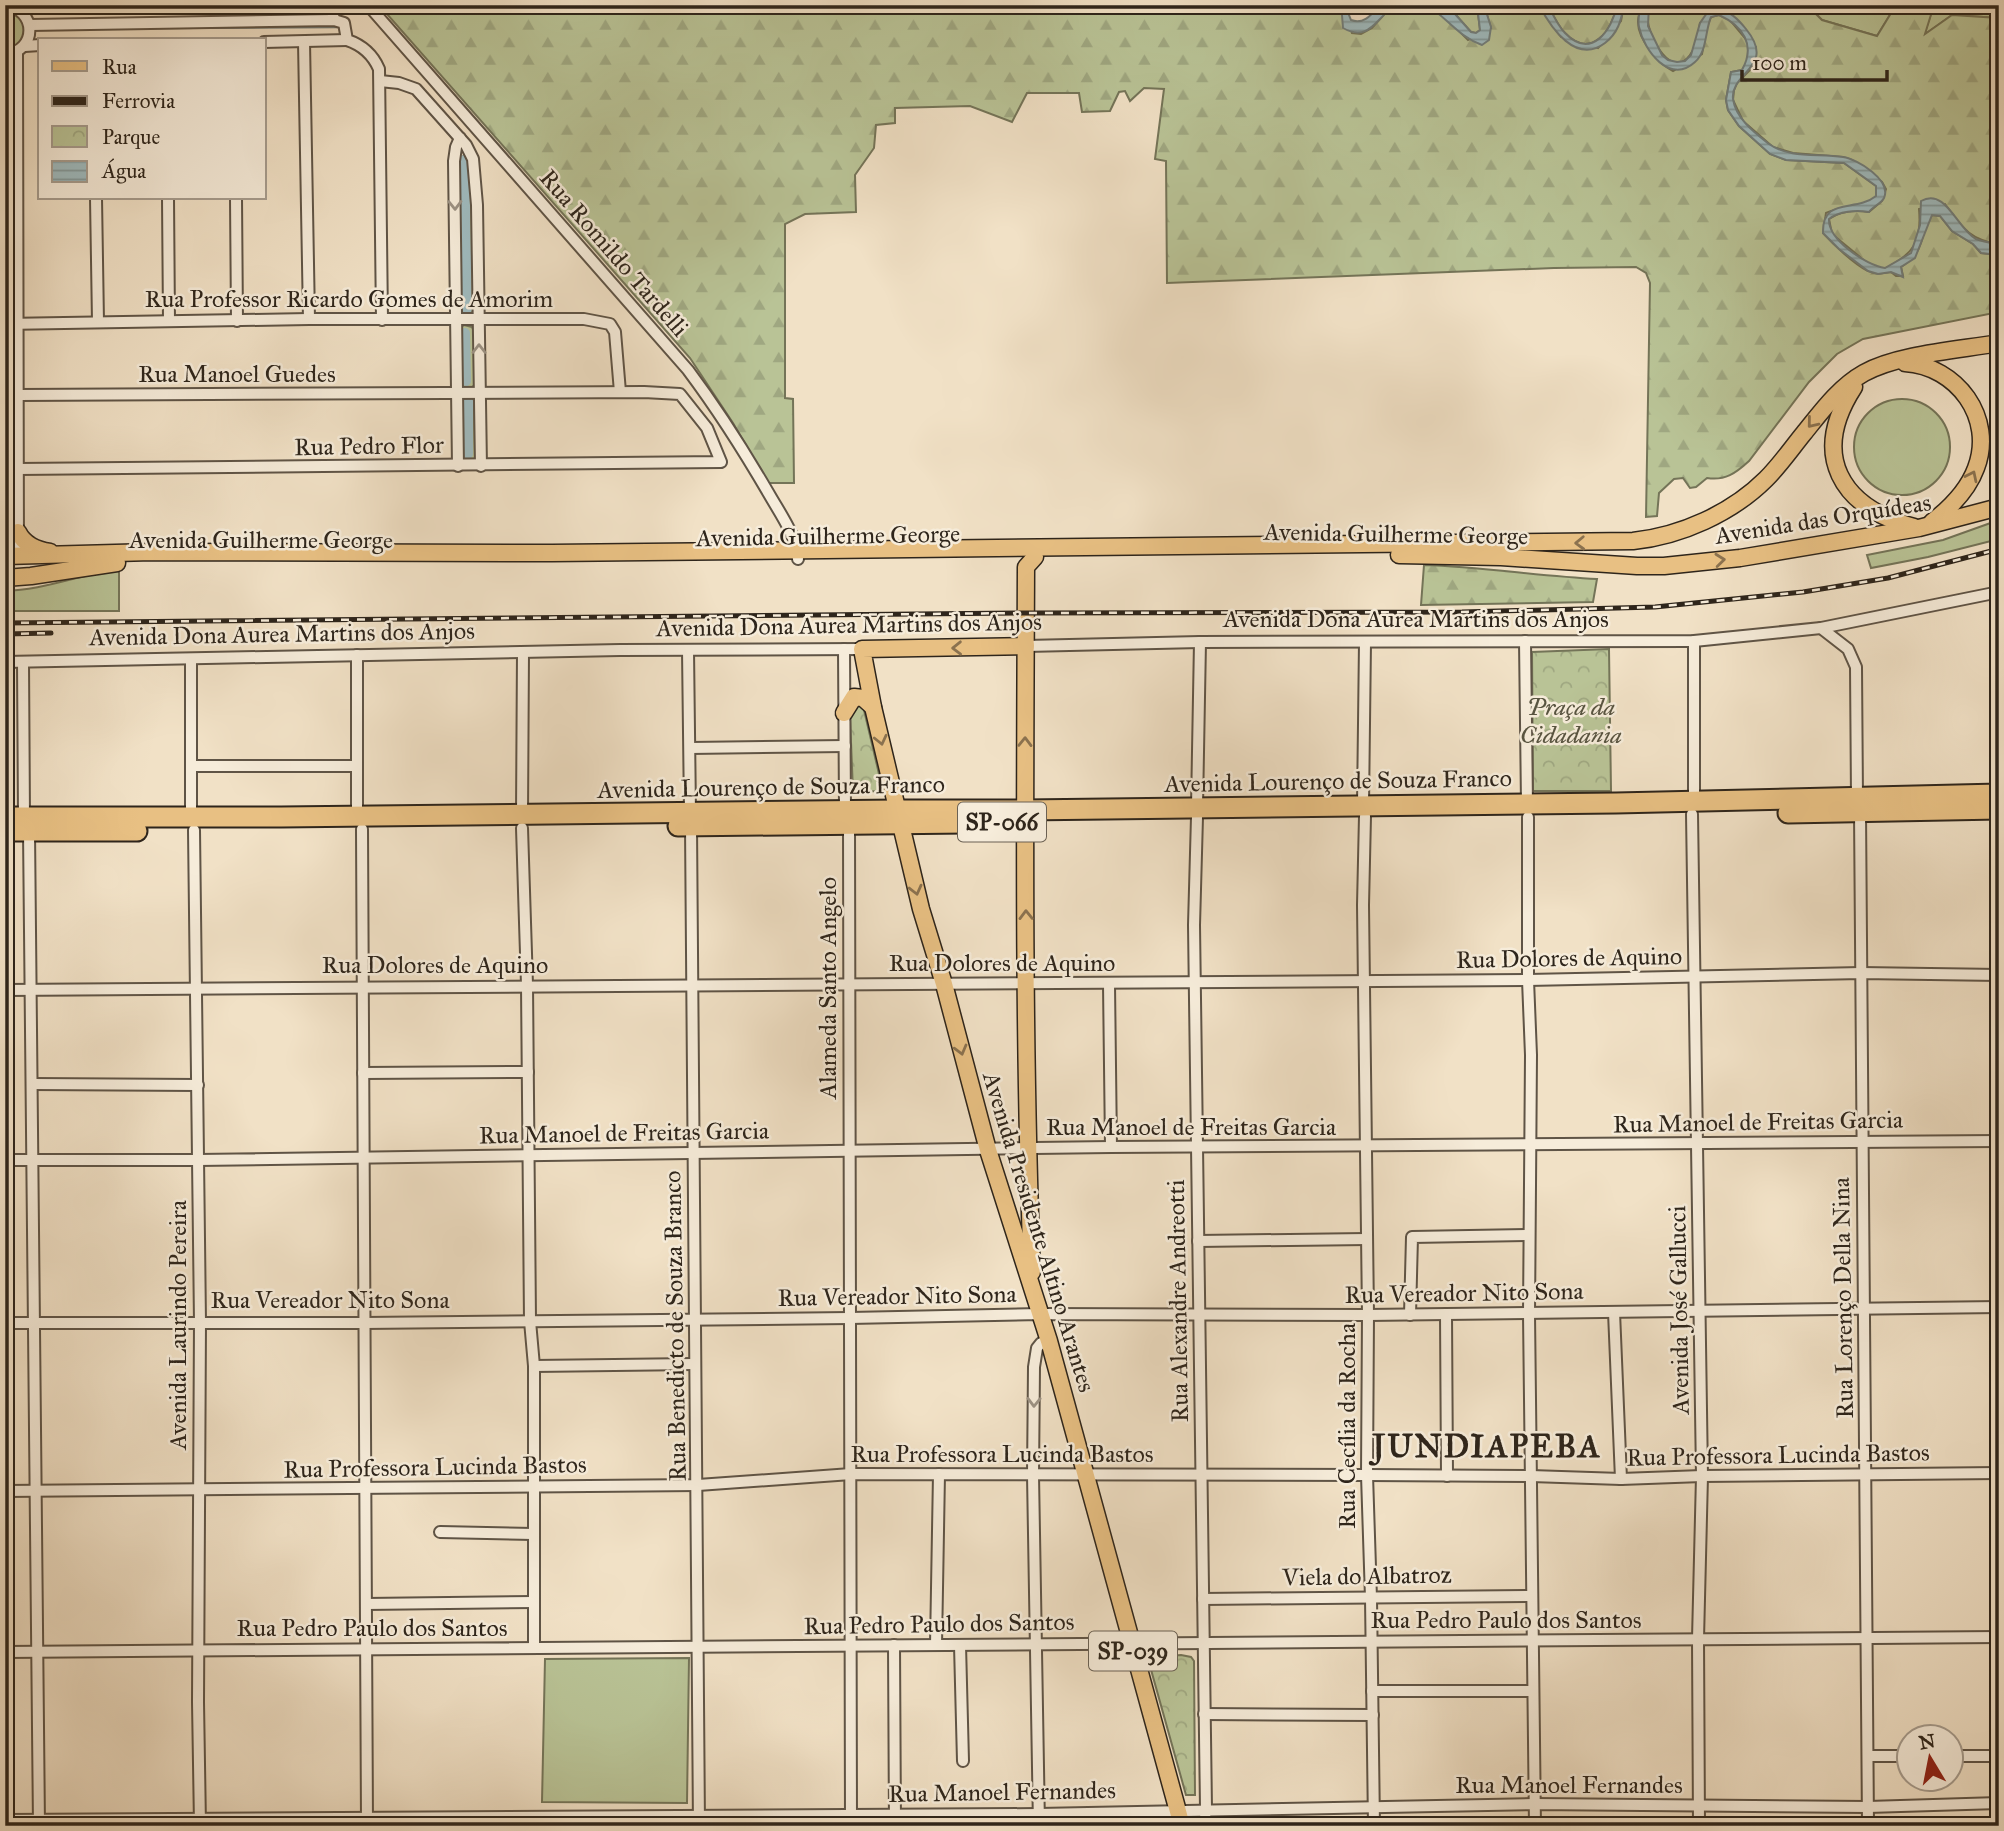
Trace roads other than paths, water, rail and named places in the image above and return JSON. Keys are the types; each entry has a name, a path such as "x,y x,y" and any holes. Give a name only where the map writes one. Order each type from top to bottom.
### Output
{"highway":[{"name":"Avenida Lourenço de Souza Franco","path":"1858,805 1999,794"},
{"name":"Avenida Lourenço de Souza Franco","path":"5,831 20,822 193,824 691,820 1858,805 1999,809"}],"main road":[{"name":"Avenida das Orquídeas","path":"1648,539 1694,524 1745,497 1772,472 1835,396 1863,373 1910,358 1999,343"},
{"path":"1863,373 1836,420 1833,444 1837,468 1849,490 1866,507 1888,518 1923,527 1951,506 1973,476 1981,449 1979,422 1964,392 1943,374 1910,363 1883,365"},
{"name":"Avenida das Orquídeas","path":"1652,566 1740,558 1923,527 1999,507"},
{"path":"12,534 44,551 59,554"},
{"name":"Avenida Guilherme George","path":"5,576 31,576 127,562 1556,543 1648,539"},
{"name":"Avenida Guilherme George","path":"12,556 798,554 1026,560 1463,555 1652,566"},
{"path":"5,576 18,570 12,556"},
{"path":"1026,560 1026,983 1033,1292"},
{"name":"Avenida Dona Aurea Martins dos Anjos","path":"862,649 1026,646"},
{"name":"Avenida Presidente Altino Arantes","path":"862,649 873,707 921,909 988,1150 1049,1341 1180,1818"},
{"path":"844,713 854,697 863,698 873,707"}],"street":[{"path":"331,5 334,20"},
{"name":"Rua Romildo Tardelli","path":"368,5 682,363 722,415 788,528 798,554"},
{"path":"5,6 18,7 30,25 30,33 16,51 18,469 12,556"},
{"path":"30,25 334,20 344,23 347,40"},
{"path":"266,42 347,40 360,46 375,61 380,81 382,320"},
{"path":"304,42 309,319"},
{"path":"16,51 38,46"},
{"path":"380,81 399,83 416,89 460,138 470,152 475,166 481,466"},
{"path":"458,466 454,161 460,138"},
{"path":"96,200 98,322"},
{"path":"168,200 169,321"},
{"path":"236,200 237,321"},
{"name":"Rua Professor Ricardo Gomes de Amorim","path":"5,324 309,319 584,319 610,324 615,332 620,392"},
{"name":"Rua Manoel Guedes","path":"18,395 680,394 707,428 721,463"},
{"name":"Rua Pedro Flor","path":"18,469 721,463"},
{"name":"Avenida Dona Aurea Martins dos Anjos","path":"1026,646 1200,642 1694,641 1821,628 1999,593"},
{"name":"Rua Lorenço Della Nina","path":"1821,628 1848,649 1856,667 1868,1826"},
{"path":"1525,641 1531,1055 1529,1314 1535,1826"},
{"name":"Avenida José Gallucci","path":"1694,641 1693,808 1702,1476 1698,1639 1699,1826"},
{"name":"Rua Alexandre Andreotti","path":"1200,642 1195,982 1206,1810 1204,1826"},
{"name":"Rua Cecília da Rocha","path":"1365,642 1367,1475 1374,1826"},
{"name":"Alameda Santo Angelo","path":"844,649 850,1152 851,1820"},
{"name":"Avenida Dona Aurea Martins dos Anjos","path":"5,662 523,652 862,649"},
{"name":"Rua Benedicto de Souza Branco","path":"688,650 695,1153 694,1364 698,1485 699,1821"},
{"path":"523,652 522,821 527,985 530,1321 534,1366 534,1648"},
{"path":"357,655 363,986 367,1822"},
{"name":"Avenida Laurindo Pereira","path":"191,659 198,1085 201,1823"},
{"path":"23,662 20,822 31,989 39,1823"},
{"path":"690,748 845,746"},
{"path":"192,766 357,766"},
{"name":"Rua Dolores de Aquino","path":"5,990 527,985 1109,984 1695,978 1861,973 1999,975"},
{"path":"1109,984 1111,1147"},
{"path":"363,1073 528,1072"},
{"path":"32,1084 198,1085"},
{"name":"Rua Manoel de Freitas Garcia","path":"5,1160 198,1160 1111,1147 1999,1141"},
{"path":"1410,1315 1412,1237 1529,1236"},
{"path":"1198,1241 1367,1239"},
{"name":"Rua Vereador Nito Sona","path":"5,1323 694,1320 1040,1314 1410,1315 1999,1307"},
{"path":"1614,1312 1621,1479"},
{"path":"1446,1314 1447,1476"},
{"path":"1039,1820 1033,1475 1034,1367 1037,1349 1041,1343 1049,1341"},
{"path":"534,1366 694,1364"},
{"name":"Rua Professora Lucinda Bastos","path":"5,1491 365,1490 533,1485 698,1485 851,1474 1531,1476 1621,1479 1999,1473"},
{"path":"936,1645 939,1474"},
{"path":"440,1532 533,1534"},
{"name":"Viela do Albatroz","path":"1203,1599 1532,1596"},
{"path":"366,1604 534,1602"},
{"name":"Rua Pedro Paulo dos Santos","path":"5,1652 1999,1637"},
{"path":"894,1645 895,1820"},
{"path":"960,1645 963,1761"},
{"path":"1372,1691 1533,1691"},
{"path":"1204,1714 1373,1716"},
{"path":"1868,1756 1896,1756"},
{"path":"1966,1756 1999,1756"},
{"name":"Rua Manoel Fernandes","path":"5,1821 201,1823 1039,1820 1180,1818 1206,1810 1534,1804 1868,1807 1999,1803"}],"water":[{"path":"1344,5 1353,5 1349,15 1351,20 1360,21 1380,5 1396,5 1372,27 1352,32 1343,28"},
{"path":"1427,5 1447,5 1471,32 1476,33 1480,30 1477,5 1484,5 1491,27 1489,40 1482,45 1474,42"},
{"path":"1539,5 1548,5 1565,33 1574,41 1583,44 1599,39 1610,24 1617,5 1624,5 1613,35 1594,49 1584,50 1575,47 1558,33"},
{"path":"1641,5 1649,5 1648,26 1662,55 1677,62 1685,61 1691,55 1700,23 1707,13 1716,8 1733,16 1746,29 1757,52 1755,61 1734,90 1735,106 1747,125 1777,149 1795,154 1849,159 1864,166 1878,178 1885,191 1881,202 1869,212 1848,212 1829,219 1830,227 1841,243 1859,257 1885,268 1911,253 1920,225 1921,201 1930,198 1944,204 1976,239 1999,244 1999,255 1981,253 1973,244 1952,231 1940,216 1932,215 1915,258 1901,267 1903,277 1891,272 1878,274 1868,271 1823,233 1824,221 1834,210 1868,201 1876,196 1876,186 1844,163 1786,160 1770,154 1739,126 1728,110 1726,100 1731,72 1742,70 1748,52 1745,37 1735,25 1719,15 1711,17 1699,58 1686,68 1676,70 1660,62 1646,46 1638,24"}],"waterway":[{"path":"141,28 337,27"},
{"path":"5,61 7,318"},
{"path":"464,160 467,309"},
{"path":"7,331 9,521"},
{"path":"465,333 466,381"},
{"path":"468,401 468,454"}],"railway":[{"path":"5,623 1026,613 1462,612 1655,607 1803,592 1888,578 1999,549"},
{"path":"5,634 51,633"}],"district":[{"name":"JUNDIAPEBA","path":"1487,1446"}],"park label":[{"name":"Praça da Cidadania","path":"1571,721"}]}
